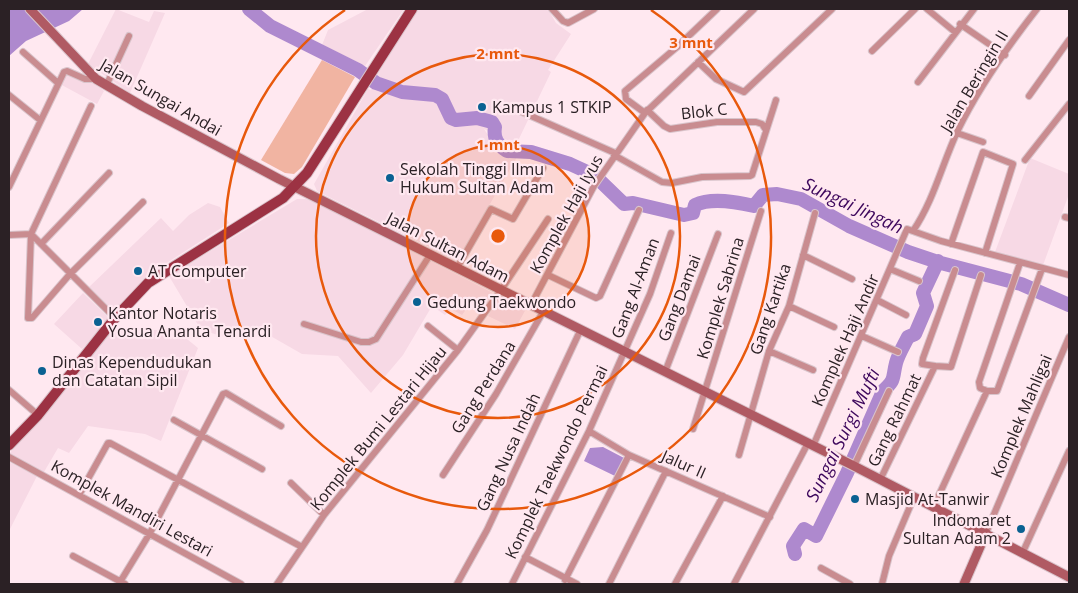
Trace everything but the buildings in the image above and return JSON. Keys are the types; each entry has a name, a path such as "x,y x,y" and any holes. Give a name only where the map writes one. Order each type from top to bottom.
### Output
{"main road":[{"name":"Jalan Sungai Andai","path":"30,9 86,70 106,86 296,187"},
{"path":"9,445 38,415 115,318 154,279 237,229 296,187 412,9"},
{"name":"Jalan Sultan Adam","path":"296,187 986,533 1022,554 1069,577"},
{"path":"964,584 986,533"}],"street":[{"path":"552,9 568,23 594,9"},
{"name":"Blok C","path":"716,9 677,47 625,91 626,99 646,111 664,126 670,128 718,122 756,122 762,124 766,130"},
{"name":"Komplek Haji Iyus","path":"531,306 594,186 614,154 646,111 754,9"},
{"path":"698,62 716,79 744,92 832,9"},
{"path":"872,51 916,9"},
{"path":"927,9 955,32"},
{"path":"918,82 960,24 974,9"},
{"name":"Jalan Beringin II","path":"901,244 907,229 913,231 926,212 957,133 984,86 1037,9"},
{"path":"960,24 1004,55"},
{"path":"106,86 129,36"},
{"path":"1029,96 1069,40"},
{"path":"23,52 58,83"},
{"path":"9,187 64,72 67,71 85,79 96,79"},
{"path":"9,95 40,120"},
{"path":"513,108 614,154 662,182 672,184 710,177 752,175 776,100"},
{"path":"1025,160 1069,104"},
{"path":"91,106 31,234 28,318 32,318 70,274 143,202"},
{"path":"957,133 983,142"},
{"path":"951,244 982,152 1013,164 985,253"},
{"path":"457,268 491,210 513,219 543,168"},
{"path":"41,244 109,173"},
{"path":"548,275 596,298 600,296 639,210"},
{"name":"Komplek Sabrina","path":"693,429 761,211"},
{"name":"Gang Kartika","path":"739,455 769,351 789,306 815,213"},
{"name":"Komplek Bumi Lestari Hijau","path":"277,584 324,516 458,350 502,290 548,219"},
{"path":"913,231 951,244 1069,275"},
{"name":"Gang Al-Aman","path":"625,352 650,294 671,233"},
{"path":"9,235 31,234 115,318"},
{"name":"Gang Damai","path":"665,372 718,234"},
{"name":"Komplek Haji Andir","path":"734,584 810,445 862,336 901,244"},
{"path":"304,324 361,342 369,342 376,339 430,255"},
{"path":"803,255 852,280"},
{"path":"1020,263 978,382 980,388 987,391 998,391 1042,269"},
{"path":"890,269 919,280"},
{"name":"Gang Rahmat","path":"880,480 935,366 922,364 923,358 954,270"},
{"path":"935,366 951,366 981,275"},
{"path":"877,300 906,315"},
{"path":"789,306 834,327"},
{"name":"Gang Perdana","path":"443,475 496,394 543,312"},
{"path":"428,326 458,350"},
{"name":"Gang Nusa Indah","path":"457,584 487,530 580,330"},
{"path":"862,336 898,352"},
{"name":"Komplek Mahligai","path":"986,533 1069,336"},
{"path":"769,351 813,370"},
{"name":"Komplek Taekwondo Permai","path":"512,584 589,431 625,352"},
{"path":"9,390 38,415"},
{"path":"851,465 889,391"},
{"path":"934,508 987,391"},
{"path":"73,556 123,583 224,393 280,426"},
{"path":"174,420 262,469"},
{"name":"Jalur II","path":"589,431 629,455 770,517"},
{"path":"79,495 109,442 302,547"},
{"path":"1022,554 1069,451"},
{"path":"566,580 629,455"},
{"name":"Komplek Mandiri Lestari","path":"9,457 241,584"},
{"path":"609,584 666,472"},
{"path":"291,483 324,516"},
{"path":"675,584 723,496"},
{"path":"882,584 888,556 914,498"},
{"path":"525,557 566,580 577,584"},
{"path":"822,568 850,584"}],"shaded area":[{"path":"9,9 83,9 69,21 26,41 9,56"},
{"path":"116,9 149,22 154,11 165,13 130,93 88,64"},
{"path":"368,9 404,9 365,66 322,45 328,30"},
{"path":"418,9 548,9 556,23 571,34 548,70 551,72 516,145 484,129 494,144 517,157 457,261 317,191 314,184 368,89 371,90 373,87 440,101 444,112 451,122 475,124 465,118 455,116 451,110 451,102 421,92 408,92 375,78"},
{"path":"322,60 355,77 302,167 294,174 285,173 261,160"},
{"path":"61,73 80,81 94,82 104,91 97,104 58,83"},
{"path":"1030,158 1069,174 1069,194 1042,268 995,252"},
{"path":"297,199 306,199 323,206 493,293 482,311 470,304 462,315 451,309 445,315 432,306 403,355 371,393 338,356 302,354 260,330 232,339 201,330 169,276"},
{"path":"208,203 220,207 229,223 148,275 116,310 111,312 87,289 161,218 173,231 189,215"},
{"path":"83,293 109,318 82,349 54,324"},
{"path":"500,296 526,309 515,329 488,316"},
{"path":"112,328 120,330 176,330 198,348 161,441 145,434 88,426 69,453 58,448 44,472 9,454"},
{"path":"603,447 624,458 615,476 584,461 590,448"},
{"path":"9,462 37,476 9,531"}],"waterway":[{"name":"Sungai Jingah","path":"249,9 270,26 358,70 376,83 402,92 435,95 442,99 451,118 456,120 477,118 492,122 495,127 497,141 507,151 531,152 570,164 594,175 624,204 633,203 684,215 693,213 695,205 709,201 732,202 754,206 763,195 777,194 801,199 849,226 908,252 941,263 1021,284 1069,305"},
{"name":"Sungai Surgi Mufti","path":"795,554 793,546 804,529 816,536 847,473 883,391 892,381 901,350 908,337 915,334 927,306 923,293 938,261"}],"place":[{"name":"Kampus 1 STKIP","path":"482,107"},
{"name":"Sekolah Tinggi Ilmu Hukum Sultan Adam","path":"390,178"},
{"name":"AT Computer","path":"138,271"},
{"name":"Gedung Taekwondo","path":"417,302"},
{"name":"Kantor Notaris Yosua Ananta Tenardi","path":"98,322"},
{"name":"Dinas Kependudukan dan Catatan Sipil","path":"42,371"},
{"name":"Masjid At-Tanwir","path":"855,499"},
{"name":"Indomaret Sultan Adam 2","path":"1021,529"}]}
